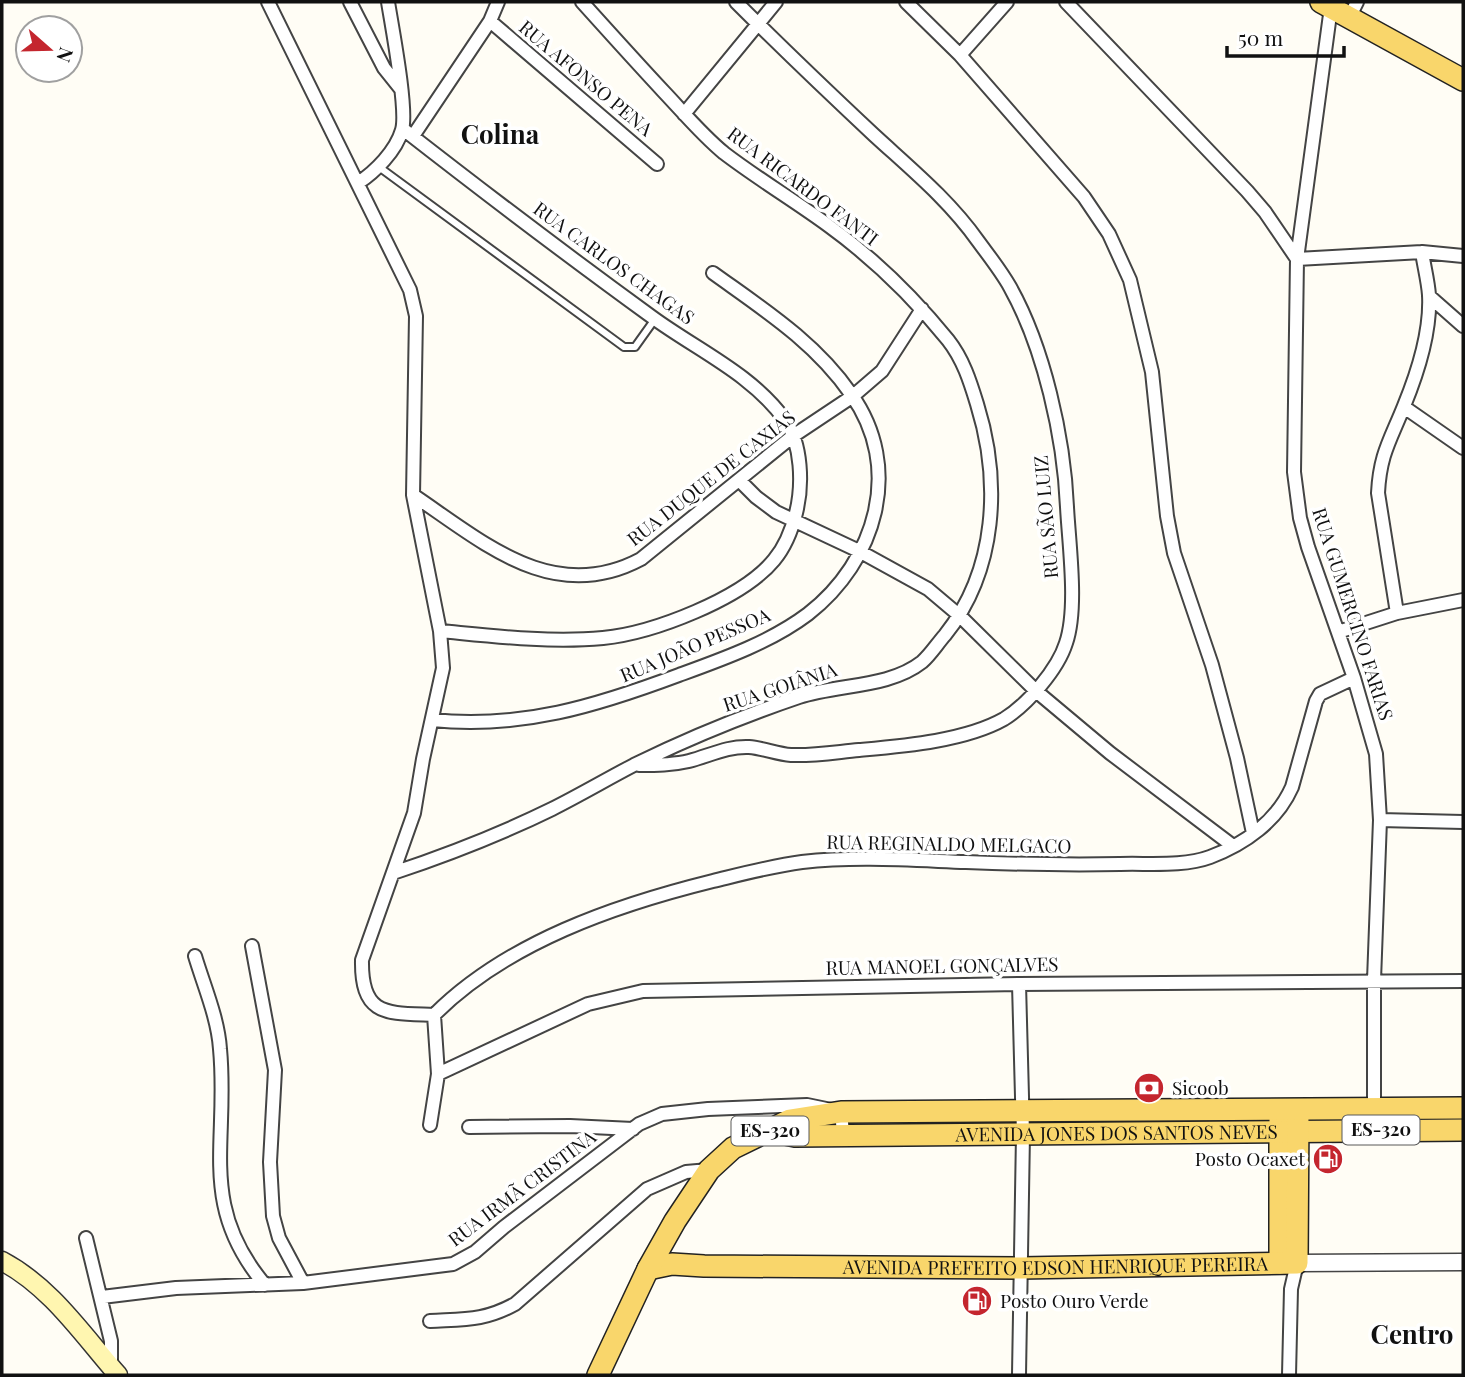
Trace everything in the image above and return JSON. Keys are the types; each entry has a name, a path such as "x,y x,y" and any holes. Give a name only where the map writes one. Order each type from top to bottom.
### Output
{"main road":[{"path":"1340,7 1463,80"},
{"name":"AVENIDA JONES DOS SANTOS NEVES","path":"771,1131 795,1136 843,1133 1023,1134 1289,1120 1374,1108 1463,1108"},
{"name":"AVENIDA JONES DOS SANTOS NEVES","path":"649,1267 709,1170 733,1148 790,1120 841,1112 1023,1110 1289,1120 1374,1130 1463,1130"},
{"path":"1289,1120 1289,1264"},
{"path":"2,1261 41,1288 71,1318 114,1371"},
{"name":"AVENIDA PREFEITO EDSON HENRIQUE PEREIRA","path":"649,1267 672,1264 1021,1268 1289,1264"},
{"path":"625,1317 644,1293 659,1280 704,1266"},
{"name":"ES-320","path":"598,1375 649,1267"}],"street":[{"path":"268,2 415,303 413,495 440,631 443,668 414,813 362,960 364,991 370,1002 395,1013 435,1015 438,1074 430,1125"},
{"path":"350,2 384,68 400,88"},
{"path":"388,2 408,132"},
{"path":"358,183 379,167 408,132 490,21 498,2"},
{"name":"RUA RICARDO FANTI","path":"582,2 684,114 721,150 830,227 866,256 922,309 962,362 986,432 992,473 991,515 984,553 976,584 960,616"},
{"name":"RUA SÃO LUIZ","path":"636,765 677,763 728,749 746,747 803,755 926,743 957,736 1003,720 1036,691 1066,645 1071,610 1066,481 1048,385 1031,334 1010,287 977,239 944,199 736,2"},
{"path":"684,114 776,2"},
{"path":"906,2 960,55 1084,197 1109,234 1130,279 1152,372 1167,516 1174,553 1212,665 1237,758 1253,833"},
{"path":"960,55 1007,2"},
{"path":"1066,2 1247,191 1297,259 1422,252 1463,256"},
{"name":"RUA GUMERCINO FARIAS","path":"1340,7 1297,259 1294,472 1300,518 1308,547 1354,678 1376,754 1380,820 1374,980 1374,1130"},
{"name":"RUA AFONSO PENA","path":"490,21 657,164"},
{"name":"RUA CARLOS CHAGAS","path":"408,132 655,319 734,371 764,396 787,422 793,436"},
{"path":"1397,613 1378,494 1380,462 1404,407 1426,329 1429,296 1422,252"},
{"name":"RUA JOÃO PESSOA","path":"432,720 494,723 550,716 616,699 772,637 807,614 835,590 859,551 876,515 879,468 876,446 868,424 853,396 810,345 713,273"},
{"path":"1429,296 1463,326"},
{"name":"RUA DUQUE DE CAXIAS","path":"413,495 512,560 547,572 587,576 616,570 641,559 793,436 853,396 890,362 922,309"},
{"path":"1404,407 1463,448"},
{"path":"440,631 510,638 602,638 634,633 674,619 743,588 776,559 794,520 800,484 793,436"},
{"path":"738,480 766,505 928,589 960,616 1036,691 1110,753 1233,846"},
{"path":"1338,632 1397,613 1463,600"},
{"name":"RUA GOIÂNIA","path":"393,873 456,852 712,730 799,697 900,675 926,658 960,616"},
{"name":"RUA REGINALDO MELGACO","path":"435,1015 471,985 548,937 655,896 744,873 800,863 877,858 1020,864 1189,862 1209,857 1233,846 1272,820 1286,799 1306,741 1312,709 1320,694 1354,678"},
{"path":"1380,820 1463,822"},
{"path":"252,946 275,1070 270,1162 273,1216 279,1238 303,1283"},
{"path":"195,956 219,1035 222,1118 218,1156 226,1220 248,1265 265,1285"},
{"name":"RUA MANOEL GONÇALVES","path":"438,1074 587,1004 643,991 1019,984 1463,981"},
{"path":"1019,984 1023,1110 1019,1375"},
{"name":"RUA IRMÃ CRISTINA","path":"102,1297 176,1288 303,1283 453,1264 475,1252 503,1227 646,1119 662,1114 708,1109 807,1105 841,1112"},
{"path":"841,1112 843,1133"},
{"path":"469,1127 570,1126 633,1129"},
{"path":"430,1321 495,1315 515,1304 647,1189 686,1172 709,1170"},
{"path":"86,1238 102,1297 114,1371"},
{"name":"AVENIDA PREFEITO EDSON HENRIQUE PEREIRA","path":"1289,1264 1463,1262"},
{"path":"1289,1264 1289,1375"}],"lane":[{"path":"379,167 624,346 635,347 655,319"}],"place":[{"name":"Sicoob","path":"1149,1088"},
{"name":"Posto Ocaxet","path":"1328,1159"},
{"name":"Posto Ouro Verde","path":"977,1301"}],"district":[{"name":"Colina","path":"500,135"},
{"name":"Centro","path":"1412,1335"}]}
